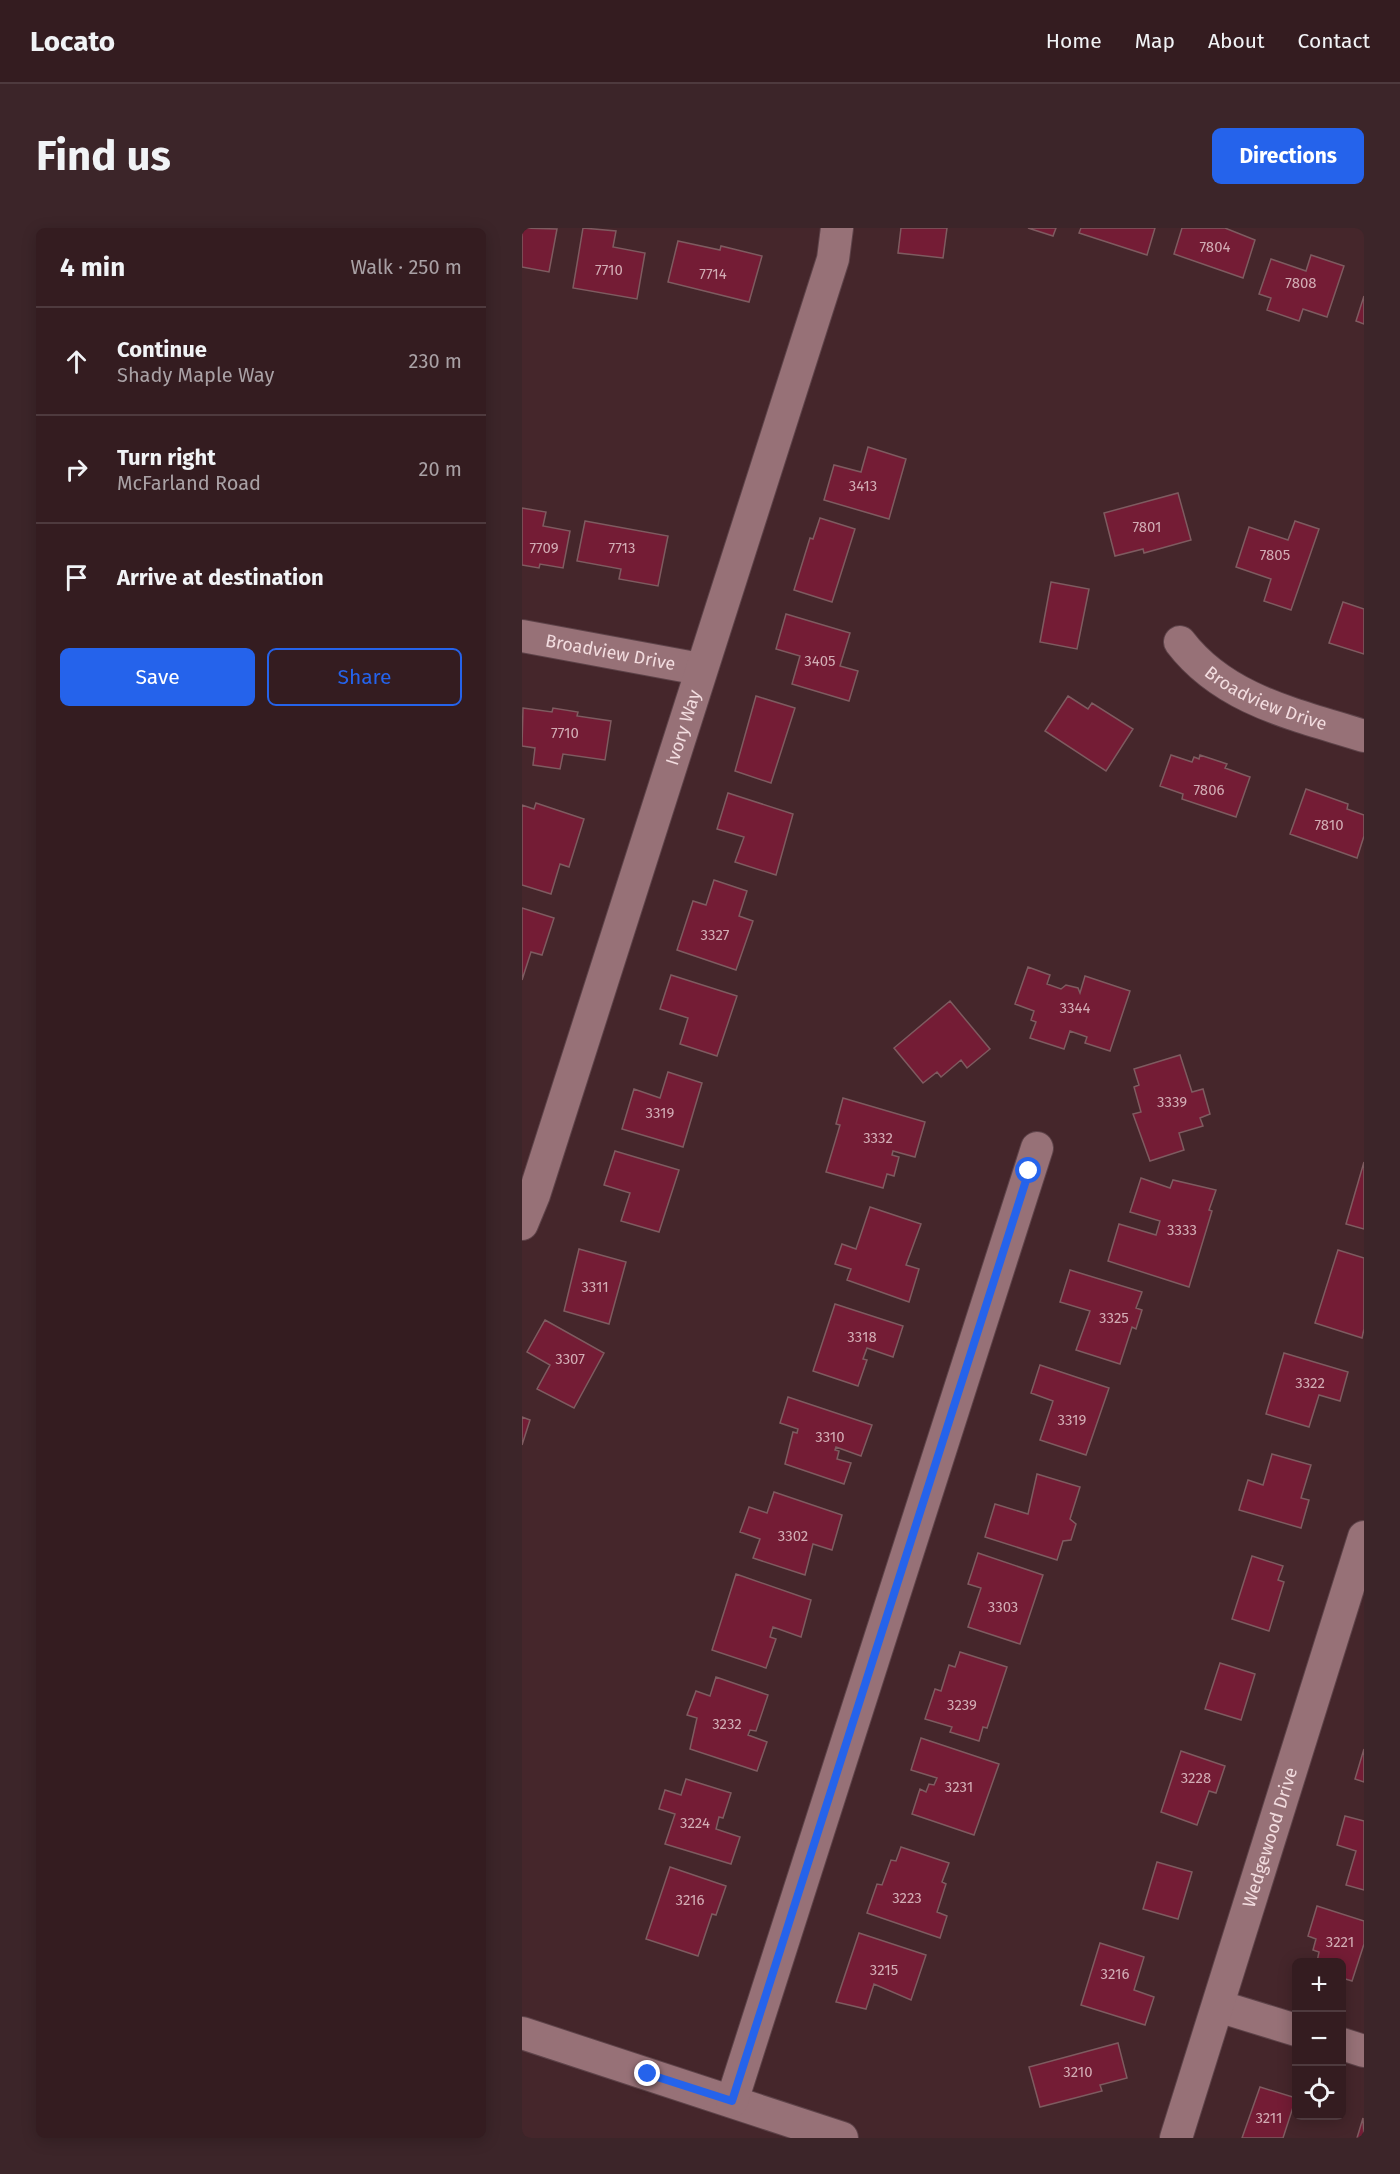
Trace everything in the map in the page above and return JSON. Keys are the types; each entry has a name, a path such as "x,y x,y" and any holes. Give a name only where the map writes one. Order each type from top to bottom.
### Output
{"street":[{"name":"Ivory Way","path":"522,1224 534,1195 700,669 833,259 837,228"},
{"name":"Broadview Drive","path":"522,636 700,669"},
{"name":"Broadview Drive","path":"1180,642 1206,670 1237,692 1268,706 1364,736"},
{"path":"732,2101 1037,1148"},
{"name":"Wedgewood Drive","path":"1176,2138 1364,1537"},
{"path":"1218,2006 1292,2029"},
{"path":"522,2033 842,2138"},
{"path":"1346,2046 1364,2051"}],"building":[{"path":"522,228 557,229 549,272 522,267"},
{"path":"583,228 616,231 613,247 645,253 637,299 573,288"},
{"path":"901,228 947,228 943,258 898,253"},
{"path":"1028,228 1056,228 1053,236"},
{"path":"1081,228 1155,228 1147,255 1079,233"},
{"path":"1182,228 1225,228 1255,240 1243,278 1174,254"},
{"path":"678,241 720,250 721,246 762,256 749,302 668,282"},
{"path":"1311,255 1344,266 1327,317 1303,309 1299,321 1267,310 1271,298 1259,294 1271,259 1306,271"},
{"path":"1364,296 1364,324 1356,321"},
{"path":"868,447 906,459 889,519 824,500 834,465 861,472"},
{"path":"1178,493 1191,540 1144,553 1143,549 1115,556 1104,513"},
{"path":"522,508 546,512 543,526 570,531 563,568 540,564 539,568 522,565"},
{"path":"820,518 855,529 832,602 794,590 810,538 813,539"},
{"path":"585,521 668,536 658,586 619,579 621,569 577,561"},
{"path":"1295,521 1319,529 1291,610 1264,601 1271,579 1236,567 1249,527 1288,540"},
{"path":"1051,582 1089,589 1077,649 1040,642"},
{"path":"1343,602 1364,609 1364,654 1329,643"},
{"path":"786,614 850,633 840,666 858,671 849,701 792,684 800,656 776,649"},
{"path":"756,696 795,708 771,783 735,771"},
{"path":"1068,696 1088,709 1092,703 1133,729 1106,771 1045,731"},
{"path":"523,708 552,712 553,708 578,712 577,716 611,721 605,760 563,754 560,769 533,765 535,748 522,746"},
{"path":"1171,755 1192,762 1194,757 1199,759 1200,755 1227,764 1225,768 1250,777 1236,817 1182,799 1183,794 1160,786"},
{"path":"1306,789 1348,804 1347,809 1364,815 1364,836 1357,858 1290,834"},
{"path":"728,793 793,814 776,875 735,862 744,837 717,829"},
{"path":"536,803 584,819 569,867 560,864 551,894 522,885 522,805 534,809"},
{"path":"714,880 747,891 739,916 753,921 736,970 677,950 693,901 706,905"},
{"path":"522,908 554,918 542,955 531,952 522,980"},
{"path":"1028,967 1050,975 1047,984 1061,989 1066,985 1078,988 1080,993 1085,976 1130,991 1110,1051 1085,1043 1087,1037 1070,1031 1064,1049 1030,1038 1036,1022 1031,1020 1034,1011 1015,1004"},
{"path":"671,975 737,996 717,1056 680,1044 688,1018 660,1009"},
{"path":"950,1001 990,1049 967,1068 961,1060 941,1077 937,1072 923,1083 894,1048"},
{"path":"1180,1055 1192,1092 1203,1089 1210,1114 1200,1118 1203,1126 1179,1133 1184,1150 1150,1161 1133,1114 1141,1112 1134,1087 1139,1085 1134,1069"},
{"path":"668,1072 702,1083 683,1147 622,1129 634,1089 660,1098"},
{"path":"843,1098 925,1122 915,1157 893,1151 892,1155 899,1157 894,1176 887,1174 883,1188 826,1172 840,1125 836,1124"},
{"path":"615,1151 679,1170 659,1232 621,1221 630,1193 604,1185"},
{"path":"1364,1162 1364,1229 1346,1224"},
{"path":"1141,1178 1170,1188 1173,1180 1216,1190 1189,1287 1108,1261 1119,1224 1156,1235 1160,1221 1130,1212"},
{"path":"870,1207 921,1224 906,1265 919,1269 909,1302 847,1280 851,1269 835,1264 842,1244 856,1249"},
{"path":"579,1249 626,1262 609,1324 564,1311"},
{"path":"1338,1250 1364,1258 1362,1338 1315,1323"},
{"path":"1070,1270 1142,1292 1136,1308 1142,1310 1136,1329 1132,1327 1120,1364 1076,1350 1090,1311 1060,1302"},
{"path":"835,1304 903,1326 893,1357 867,1348 863,1359 867,1360 858,1386 813,1371"},
{"path":"545,1320 604,1353 574,1408 537,1389 550,1365 527,1352"},
{"path":"1284,1353 1348,1372 1340,1401 1319,1395 1309,1427 1266,1414"},
{"path":"1040,1365 1109,1388 1086,1455 1040,1440 1053,1401 1031,1393"},
{"path":"788,1397 872,1425 861,1456 836,1447 835,1450 839,1451 837,1459 851,1463 844,1484 785,1464 793,1432 797,1433 798,1429 780,1423"},
{"path":"522,1417 530,1420 522,1445"},
{"path":"1272,1454 1311,1465 1301,1498 1309,1500 1301,1528 1239,1510 1248,1480 1263,1485"},
{"path":"1037,1474 1080,1487 1070,1519 1076,1524 1071,1540 1063,1541 1057,1560 985,1537 995,1504 1028,1514"},
{"path":"774,1492 842,1515 832,1550 813,1544 805,1575 753,1558 760,1539 740,1532 749,1507 767,1513"},
{"path":"978,1553 1043,1575 1020,1644 968,1627 981,1588 968,1584"},
{"path":"1252,1556 1283,1566 1278,1580 1284,1582 1269,1631 1232,1619"},
{"path":"736,1574 811,1600 801,1637 773,1627 770,1637 776,1639 766,1668 712,1650"},
{"path":"960,1652 1007,1667 987,1728 983,1727 979,1741 950,1732 952,1727 925,1719 935,1689 941,1691 949,1665 955,1667"},
{"path":"1220,1663 1255,1674 1241,1720 1205,1709"},
{"path":"716,1677 768,1695 756,1731 750,1730 748,1735 767,1742 757,1771 690,1749 697,1718 687,1715 696,1691 710,1696"},
{"path":"921,1738 999,1764 974,1835 912,1814 920,1789 926,1792 929,1784 934,1785 937,1778 911,1770"},
{"path":"1364,1749 1364,1782 1355,1779"},
{"path":"1181,1751 1225,1766 1216,1793 1209,1791 1197,1825 1161,1812"},
{"path":"686,1779 731,1793 723,1818 719,1817 716,1829 740,1837 731,1864 665,1844 675,1814 659,1809 665,1790 681,1795"},
{"path":"1345,1816 1364,1821 1364,1890 1346,1885 1356,1851 1337,1845"},
{"path":"901,1847 949,1863 942,1882 946,1884 937,1912 947,1916 940,1938 867,1913 877,1884 882,1885 891,1860 896,1861"},
{"path":"1157,1862 1192,1872 1178,1919 1143,1909"},
{"path":"670,1867 726,1886 716,1915 712,1914 698,1956 646,1939"},
{"path":"1317,1906 1364,1921 1364,1944 1352,1981 1346,1979 1346,1958 1318,1958 1319,1952 1313,1950 1316,1939 1308,1936"},
{"path":"859,1933 926,1955 911,2000 874,1984 866,2009 836,2002"},
{"path":"1100,1943 1144,1957 1134,1990 1154,1997 1145,2025 1081,2005"},
{"path":"1118,2043 1127,2078 1100,2085 1102,2091 1040,2107 1029,2067"},
{"path":"1260,2087 1292,2097 1292,2110 1283,2138 1242,2138"},
{"path":"1363,2118 1364,2138 1357,2138"}],"route":[{"path":"648,2074 732,2101 1029,1171"}]}
